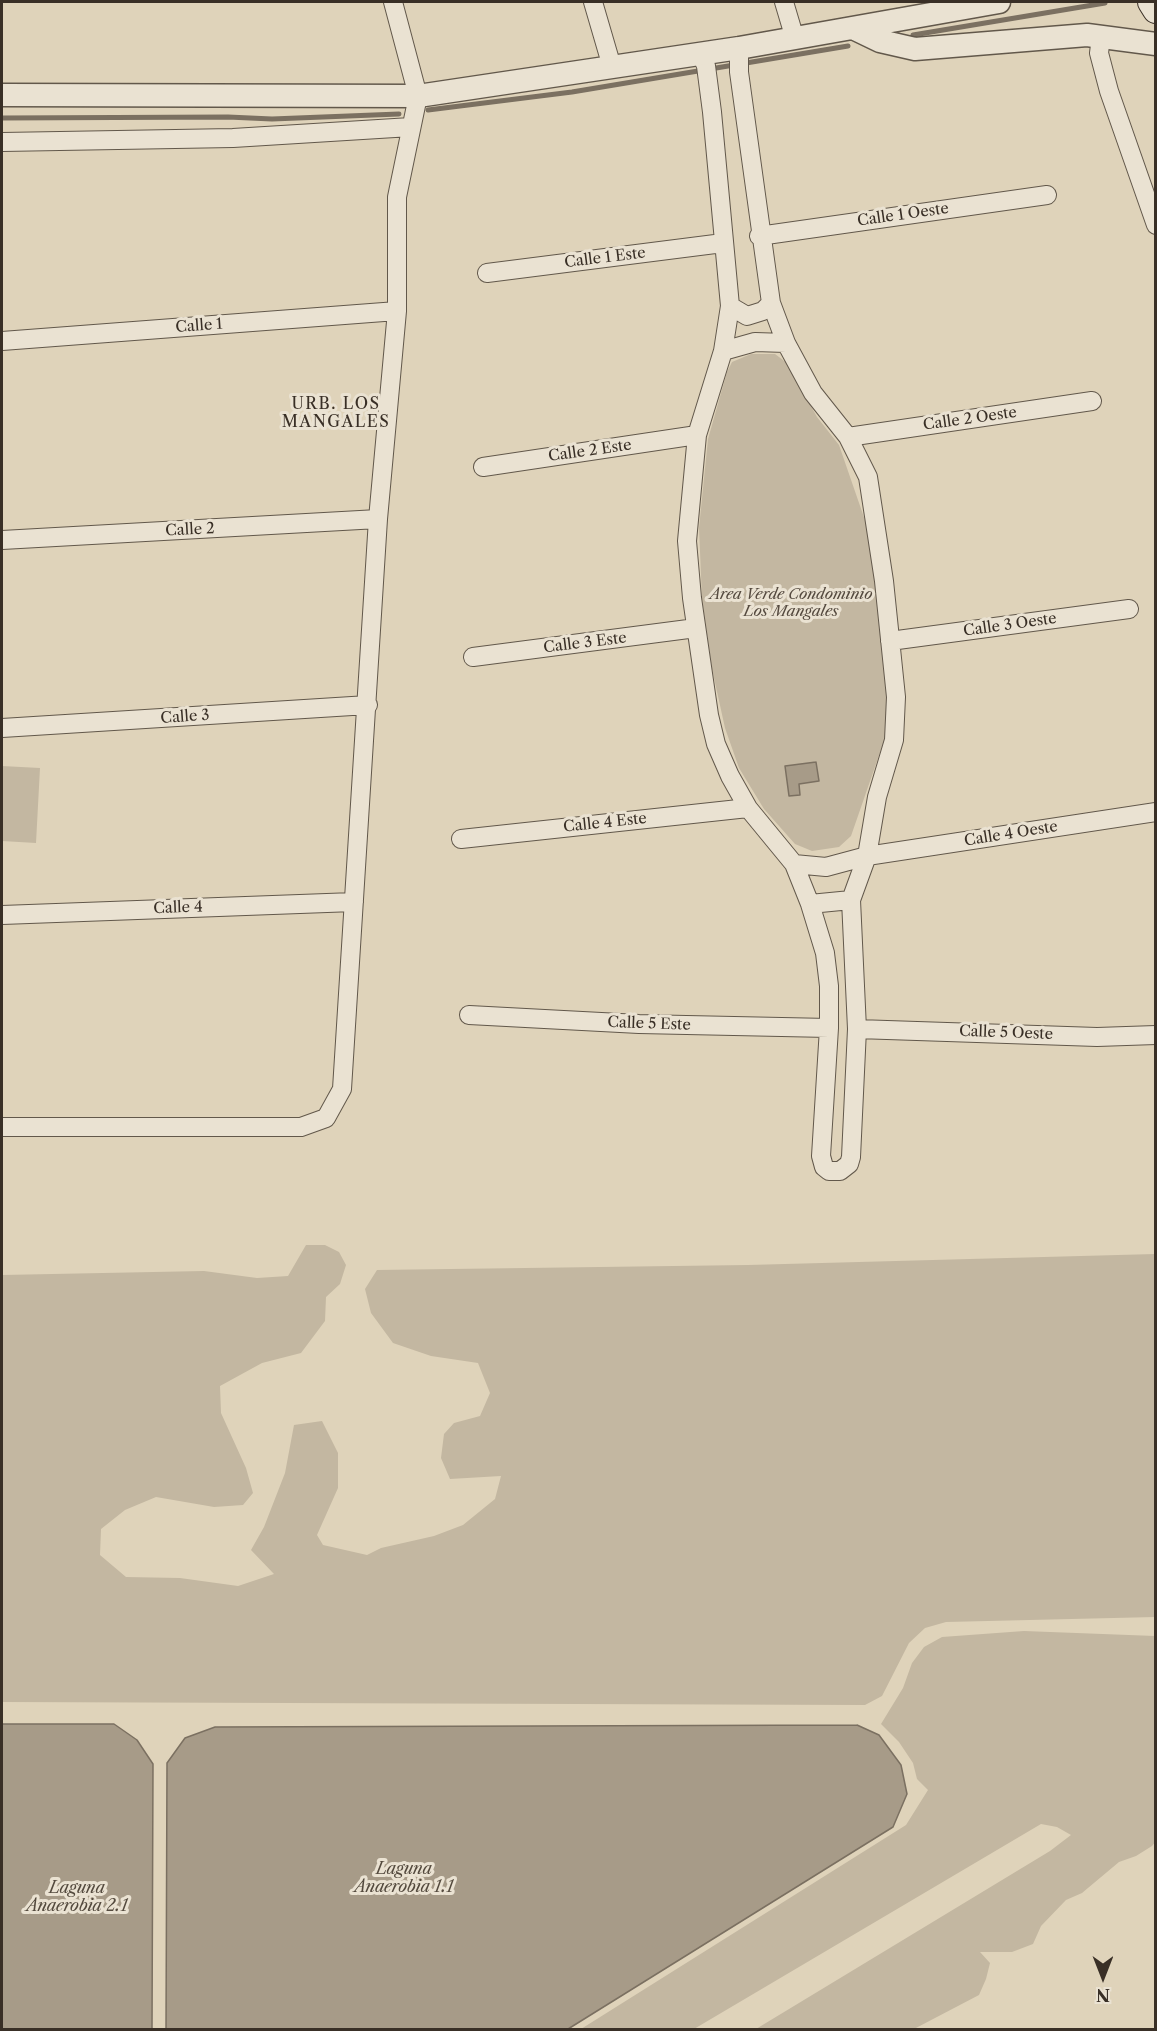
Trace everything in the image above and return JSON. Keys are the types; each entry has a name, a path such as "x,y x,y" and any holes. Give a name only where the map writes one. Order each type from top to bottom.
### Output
{"main road":[{"path":"1152,2 1155,10"}],"street":[{"path":"2,1127 301,1127 326,1118 342,1089 378,519 397,311 398,197 418,96 393,2"},
{"path":"593,2 612,67"},
{"path":"784,2 795,39"},
{"path":"2,95 418,96 612,67 705,66 739,60 795,39 990,2"},
{"path":"853,28 880,41 915,49 1087,35 1155,44"},
{"path":"1101,37 1099,53 1109,91 1155,225"},
{"path":"705,66 730,306 723,351 698,435 687,541 696,628 708,715 716,744 748,808 794,864 810,904 825,953 829,986 829,1028 821,1156 824,1167 835,1172 845,1168 851,1157 857,1029 851,900 867,856 878,797 894,740 896,697 875,511 868,477 848,437 813,393 786,343 771,303 759,236 739,60"},
{"path":"2,142 233,138 411,127"},
{"name":"Calle 1 Oeste","path":"759,236 1047,195"},
{"name":"Calle 1 Este","path":"487,273 723,243"},
{"path":"730,306 747,316 764,311 771,303"},
{"name":"Calle 1","path":"2,341 397,311"},
{"path":"723,351 755,342 786,343"},
{"name":"Calle 2 Oeste","path":"848,437 1092,401"},
{"name":"Calle 2 Este","path":"483,467 698,435"},
{"name":"Calle 2","path":"2,540 378,519"},
{"name":"Calle 3 Oeste","path":"890,641 1129,609"},
{"name":"Calle 3 Este","path":"473,657 696,628"},
{"name":"Calle 3","path":"2,728 368,705"},
{"name":"Calle 4 Este","path":"461,839 748,808"},
{"name":"Calle 4 Oeste","path":"794,864 826,867 867,856 1155,812"},
{"path":"810,904 851,900"},
{"name":"Calle 4","path":"2,915 354,902"},
{"name":"Calle 5 Este","path":"469,1015 639,1024 829,1028"},
{"name":"Calle 5 Oeste","path":"857,1029 1097,1037 1155,1035"}],"green space":[{"name":"Area Verde Condominio Los Mangales","path":"751,354 775,354 787,363 817,417 839,445 868,529 889,692 885,738 851,836 839,847 812,851 795,844 764,809 739,768 725,728 712,669 702,599 699,528 708,439 732,362"},
{"path":"2,766 40,768 36,843 2,841"},
{"path":"306,1245 325,1245 339,1252 346,1265 340,1284 326,1297 325,1321 301,1353 262,1363 220,1386 221,1413 246,1468 253,1493 243,1505 214,1507 156,1497 125,1510 101,1529 100,1555 126,1577 180,1578 238,1586 274,1574 251,1550 264,1527 285,1473 294,1425 322,1421 338,1453 338,1488 317,1535 323,1545 367,1555 381,1548 434,1536 463,1525 495,1499 501,1476 450,1479 441,1458 444,1434 454,1423 480,1416 490,1393 478,1363 431,1356 393,1343 371,1313 365,1289 377,1270 748,1265 1155,1254 1155,1617 946,1622 925,1628 909,1643 882,1696 865,1705 2,1702 2,1275 204,1271 257,1278 288,1276"},
{"path":"1024,1631 1155,1636 1156,1841 1152,1846 1136,1856 1119,1862 1082,1893 1066,1900 1041,1926 1033,1944 1012,1952 980,1952 990,1963 979,1995 914,2029 756,2029 1050,1851 1071,1835 1057,1827 1041,1824 694,2029 581,2029 906,1825 928,1790 917,1779 913,1763 899,1742 881,1724 903,1688 912,1663 924,1647 942,1637"}],"water":[{"path":"816,762 819,781 799,784 800,795 789,796 785,766"},
{"name":"Laguna Anaerobia 2.1","path":"2,1724 114,1724 137,1740 153,1764 152,2029 2,2029"},
{"name":"Laguna Anaerobia 1.1","path":"857,1725 879,1735 901,1765 907,1794 893,1827 568,2029 166,2029 167,1763 185,1738 215,1727"}],"waterway":[{"path":"913,35 1105,3"},
{"path":"428,110 572,92 848,46"},
{"path":"2,118 228,117 272,119 399,114"}],"district":[{"name":"URB. LOS MANGALES","path":"336,413"}]}
